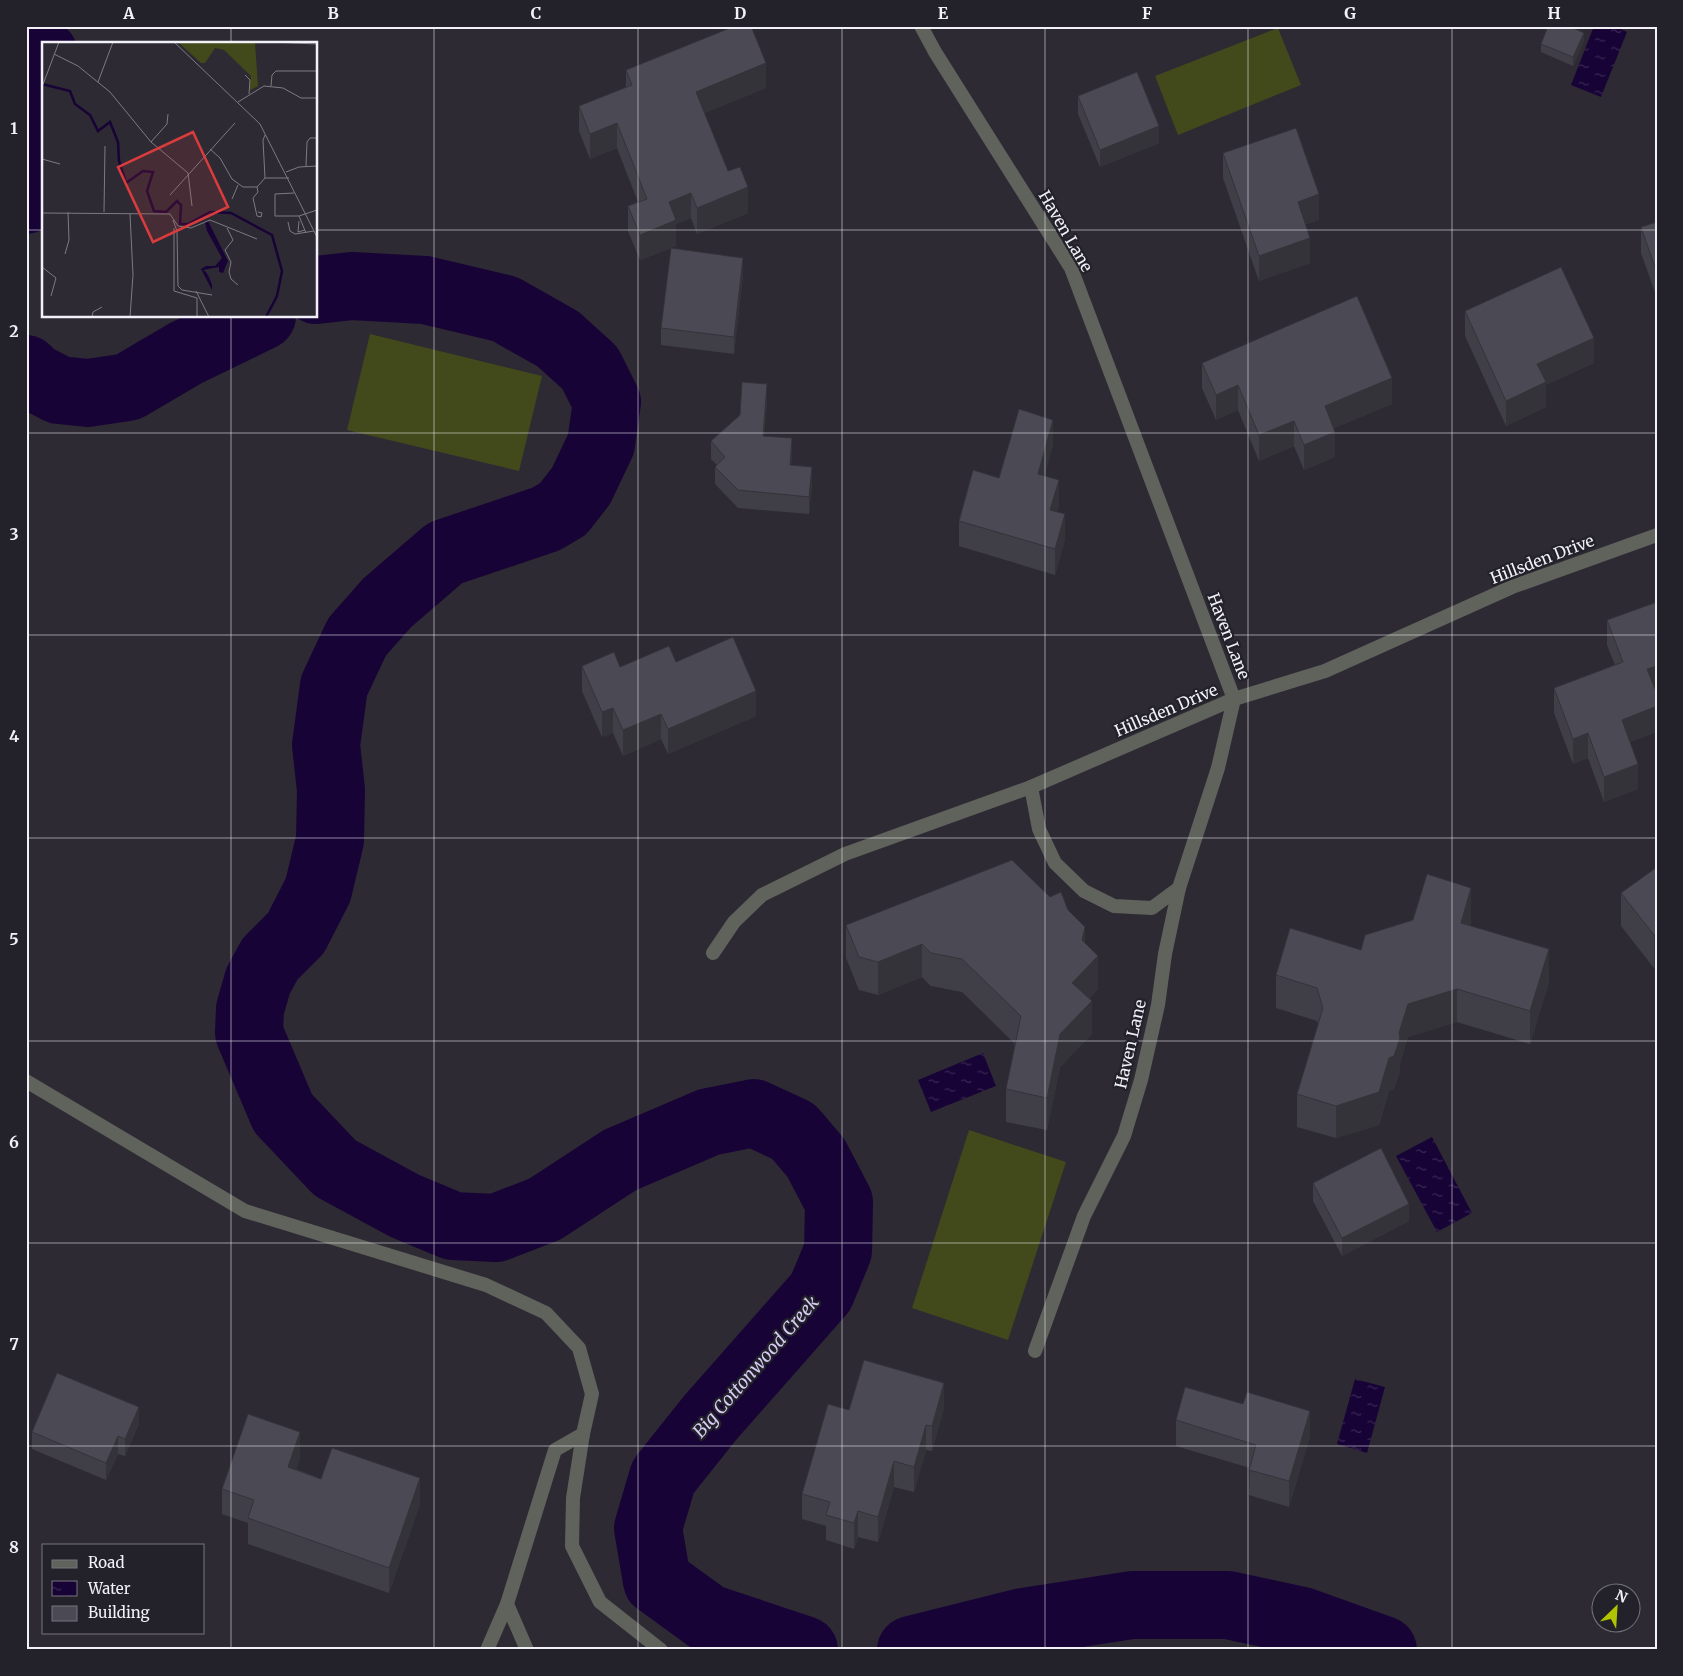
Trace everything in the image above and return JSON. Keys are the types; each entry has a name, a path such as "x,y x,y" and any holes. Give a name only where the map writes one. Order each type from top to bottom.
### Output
{"street":[{"name":"Haven Lane","path":"921,26 935,52 1070,268 1234,699 1218,768 1179,888 1165,954 1158,1005 1141,1080 1124,1136 1084,1216 1035,1351"},
{"name":"Hillsden Drive","path":"713,953 734,922 762,895 845,854 1031,787 1234,699 1325,671 1512,587 1657,535"},
{"path":"1031,787 1039,829 1055,862 1084,891 1114,906 1152,908 1179,888"},
{"path":"26,1080 245,1211 486,1286 546,1313 579,1348 592,1394 583,1434 573,1498 572,1546 600,1602 661,1650"},
{"path":"487,1650 507,1604 555,1450 583,1434"},
{"path":"507,1604 527,1650"}],"green space":[{"path":"1278,28 1301,85 1178,135 1155,76"},
{"path":"370,334 542,376 519,471 347,430"},
{"path":"969,1130 1066,1162 1008,1340 912,1308"}],"water":[{"path":"1594,26 1614,26 1627,32 1601,97 1571,85"},
{"path":"983,1053 996,1086 931,1112 918,1080"},
{"path":"1432,1137 1472,1213 1437,1232 1396,1156"},
{"path":"1355,1379 1385,1387 1367,1453 1337,1444"}],"building":[{"path":"735,26 751,26 766,63 696,92 728,171 740,167 748,187 697,208 691,193 669,202 676,220 640,235 628,206 647,199 617,123 590,134 579,106 632,85 626,70"},
{"path":"1548,26 1569,26 1584,33 1573,57 1541,44"},
{"path":"1137,72 1159,126 1100,150 1078,96"},
{"path":"1296,128 1319,194 1298,202 1310,238 1259,256 1223,153"},
{"path":"1657,222 1657,273 1641,227"},
{"path":"671,248 743,258 734,337 661,328"},
{"path":"1561,267 1594,338 1537,364 1546,382 1506,401 1465,311"},
{"path":"1357,296 1392,378 1325,406 1335,432 1304,445 1294,421 1259,435 1238,385 1216,395 1202,363"},
{"path":"742,382 767,384 763,436 792,438 790,465 812,467 809,497 738,490 715,467 725,457 711,441 740,415"},
{"path":"1019,409 1053,420 1038,474 1059,480 1050,510 1065,514 1055,549 959,521 973,470 999,478"},
{"path":"1657,602 1657,666 1647,669 1657,694 1657,706 1622,720 1638,764 1604,777 1588,733 1573,739 1554,688 1623,662 1607,620"},
{"path":"733,637 756,691 668,729 661,714 623,730 613,708 602,712 582,666 614,652 620,667 669,646 676,662"},
{"path":"1012,860 1050,897 1061,892 1068,910 1085,927 1082,940 1098,956 1072,983 1092,1001 1060,1034 1047,1098 1006,1089 1021,1016 962,959 931,953 922,944 878,962 859,957 846,925"},
{"path":"1657,867 1657,933 1654,935 1621,893"},
{"path":"1427,874 1471,888 1461,923 1549,949 1530,1011 1457,989 1408,1004 1399,1033 1400,1038 1394,1056 1389,1058 1379,1092 1336,1106 1297,1094 1323,1008 1317,988 1276,975 1290,928 1361,950 1365,935 1413,920"},
{"path":"1381,1148 1409,1204 1342,1238 1313,1183"},
{"path":"864,1360 944,1383 932,1426 926,1425 914,1467 894,1461 878,1517 858,1511 854,1523 826,1515 830,1502 802,1494 828,1404 849,1410"},
{"path":"57,1373 139,1407 125,1439 118,1436 106,1463 32,1432"},
{"path":"1185,1387 1243,1404 1247,1392 1310,1411 1289,1481 1249,1470 1256,1445 1176,1420"},
{"path":"248,1414 300,1432 288,1467 321,1479 332,1448 420,1478 389,1568 248,1518 254,1500 222,1489"}],"waterway":[{"name":"Big Cottonwood Creek","path":"26,200 42,66"},
{"name":"Big Cottonwood Creek","path":"318,290 352,286 425,290 505,309 558,339 590,368 607,402 601,444 581,486 563,509 546,519 445,553 387,603 357,637 334,686 326,745 331,790 330,840 318,890 296,933 270,959 258,981 250,1009 249,1033 283,1113 335,1168 405,1206 453,1226 496,1228 545,1209 620,1160 709,1122 754,1113 793,1131 816,1158 839,1202 838,1251 821,1292 710,1418 663,1477 648,1528 657,1581 708,1618 804,1650"},
{"name":"Big Cottonwood Creek","path":"26,369 32,376 59,390 88,393 128,387 186,353 258,318"},
{"name":"Big Cottonwood Creek","path":"911,1650 1023,1622 1132,1605 1228,1605 1302,1621 1383,1650"}]}
